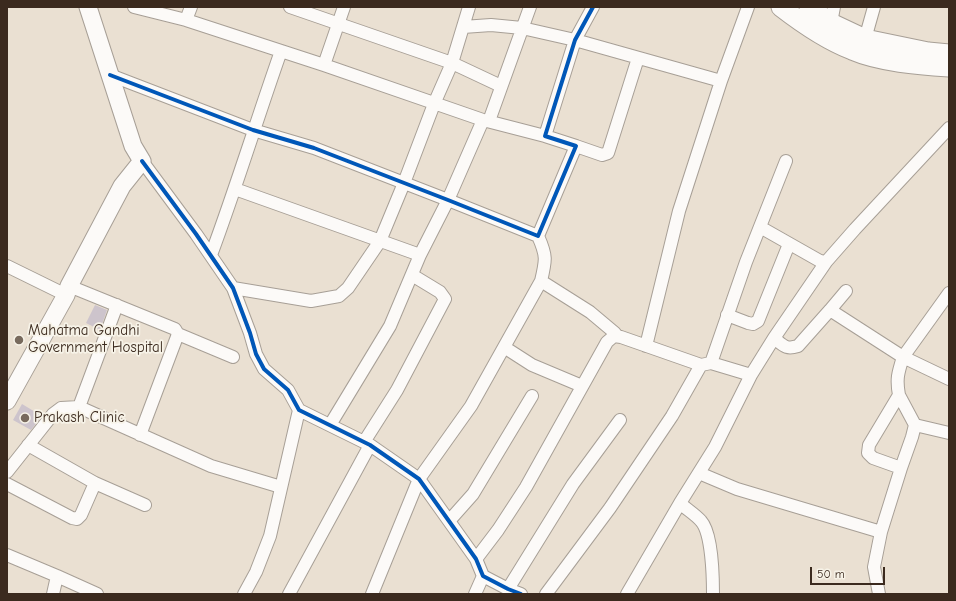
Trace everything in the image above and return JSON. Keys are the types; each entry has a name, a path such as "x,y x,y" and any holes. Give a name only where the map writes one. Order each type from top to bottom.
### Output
{"main road":[{"path":"781,7 821,35 853,51 884,59 920,65 949,67"},
{"path":"809,7 832,15 865,39 928,52 949,54"}],"street":[{"path":"88,7 133,146 142,161 211,255 233,288 250,333 256,354 264,369 288,390 299,410 367,443 419,479 476,559 483,576 521,594"},
{"path":"134,7 186,20 324,65 434,104 545,136 602,155 608,153 638,58"},
{"path":"186,20 191,7"},
{"path":"290,7 452,63 501,86"},
{"path":"324,65 344,7"},
{"path":"233,288 311,301 339,296 348,288 380,241 434,104 452,63 469,7"},
{"path":"330,425 390,326 420,255 448,200 501,86 530,7"},
{"path":"545,136 575,40 593,7"},
{"path":"646,346 679,211 721,81 748,7"},
{"path":"865,39 874,7"},
{"path":"463,27 491,25 522,28 575,40 721,81"},
{"path":"211,255 235,189 280,51"},
{"path":"110,75 254,130 314,148 538,236"},
{"path":"627,594 714,447 751,375 774,338 826,262 948,129"},
{"path":"372,594 419,479 470,406 542,281 546,261 538,236 576,146"},
{"path":"8,398 68,291 122,186 142,161"},
{"path":"546,594 610,508 706,364 727,315 786,161"},
{"path":"235,189 420,255"},
{"path":"760,227 820,261 826,262"},
{"path":"727,315 753,324 758,321 788,244"},
{"path":"7,266 68,291 117,305 175,329 178,334 233,357"},
{"path":"289,594 367,443 445,299 440,292 412,275"},
{"path":"542,281 590,312 615,333 614,336"},
{"path":"774,338 786,348 798,346 846,291"},
{"path":"879,594 874,567 881,532 915,425 899,395 897,378 903,357 949,293"},
{"path":"78,407 117,305"},
{"path":"830,310 903,357 949,379"},
{"path":"140,435 178,334"},
{"path":"476,559 498,530 526,487 607,342 614,336 706,364 751,375"},
{"path":"504,347 532,365 582,386"},
{"path":"899,395 869,445 868,452 873,458 901,468"},
{"path":"449,521 473,494 532,396"},
{"path":"7,472 53,414 61,408 78,407 211,466 281,487"},
{"path":"244,594 256,572 270,536 299,410"},
{"path":"508,589 573,484 620,420"},
{"path":"915,425 949,433"},
{"path":"28,445 95,483 145,505"},
{"path":"699,473 737,489 881,532"},
{"path":"7,484 72,518 77,519 81,515 95,483"},
{"path":"680,503 702,522 708,536 713,594"},
{"path":"7,555 97,594"},
{"path":"53,594 58,576"},
{"path":"474,594 483,576"}],"building":[{"path":"95,305 107,310 100,330 86,323"},
{"path":"22,404 42,416 31,430 13,420"}],"cycle path":[{"path":"110,75 253,130 314,148 538,236 576,146 545,136 575,40 593,7"},
{"path":"142,161 196,234 233,288 250,333 256,354 264,369 288,390 299,410 370,445 419,479 476,559 483,576 521,594"}],"place":[{"name":"Mahatma Gandhi Government Hospital","path":"19,340"},
{"name":"Prakash Clinic","path":"25,418"}]}
